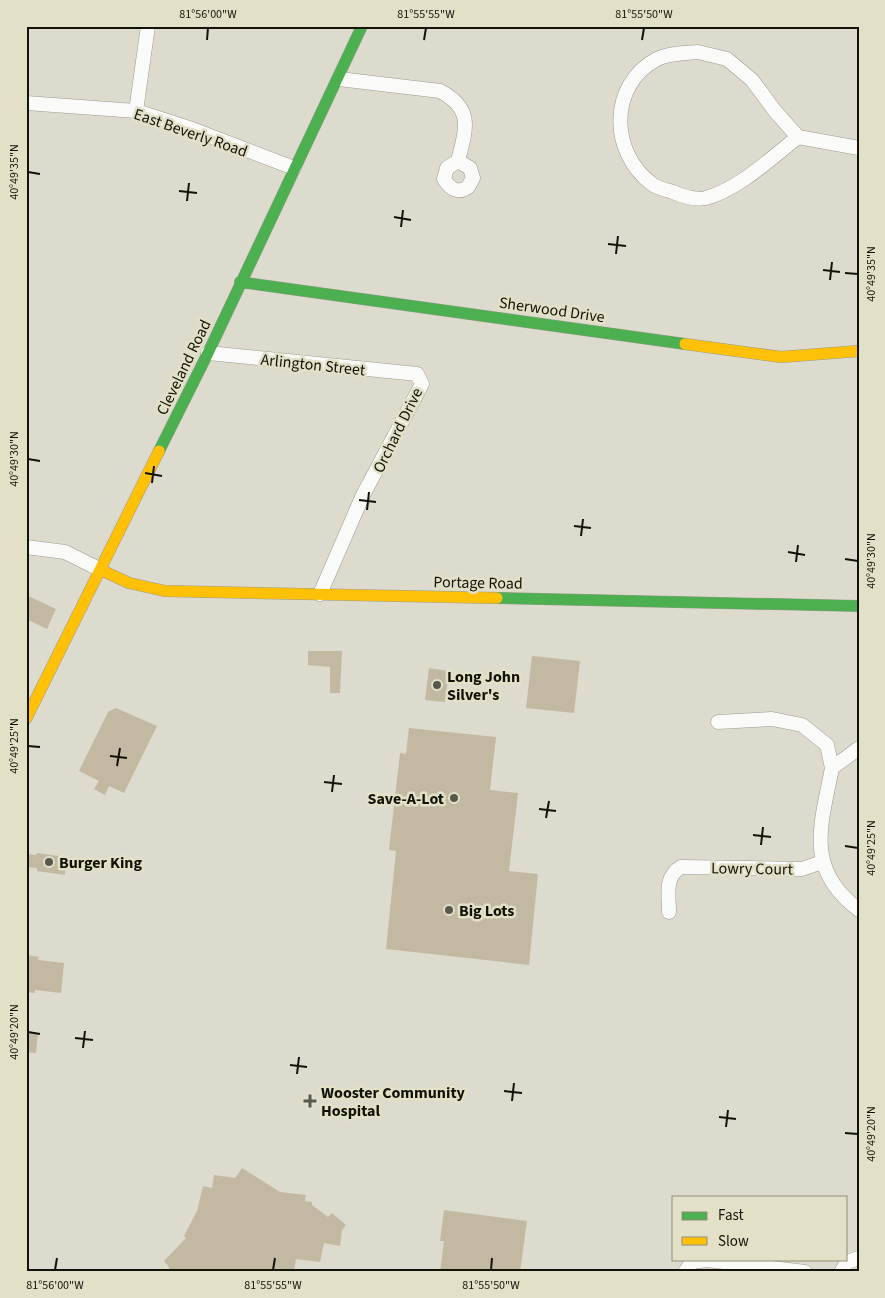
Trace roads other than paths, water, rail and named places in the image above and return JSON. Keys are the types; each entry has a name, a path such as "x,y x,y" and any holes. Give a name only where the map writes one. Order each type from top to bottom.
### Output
{"main road":[{"name":"Cleveland Road","path":"26,719 208,353 362,26"},
{"name":"Sherwood Drive","path":"240,282 781,357 859,351"},
{"name":"Portage Road","path":"101,570 129,583 165,591 859,606"}],"street":[{"path":"136,111 148,26"},
{"path":"798,137 724,191 704,198 681,196 652,184 632,164 620,138 620,112 625,94 638,75 656,60 676,53 710,53 727,59 752,80 775,112 798,137 859,148"},
{"path":"338,79 440,92 455,99 464,113 465,135 458,160"},
{"name":"East Beverly Road","path":"26,103 136,111 192,129 294,168"},
{"name":"Arlington Street","path":"208,353 417,374"},
{"name":"Orchard Drive","path":"320,594 364,495 422,384 417,374"},
{"path":"26,547 65,552 101,570"},
{"path":"718,722 772,719 802,725 827,745 832,768 819,832 822,862 835,885 859,910"},
{"path":"832,768 859,748"},
{"name":"Lowry Court","path":"669,912 669,878 673,872 681,867 802,869 822,862"},
{"path":"840,1272 847,1262 859,1258"},
{"path":"684,1272 692,1262 699,1260 804,1272"}],"place":[{"name":"Long John Silver's","path":"437,685"},
{"name":"Save-A-Lot","path":"454,798"},
{"name":"Burger King","path":"49,862"},
{"name":"Big Lots","path":"449,910"},
{"name":"Wooster Community Hospital","path":"310,1101"}]}
